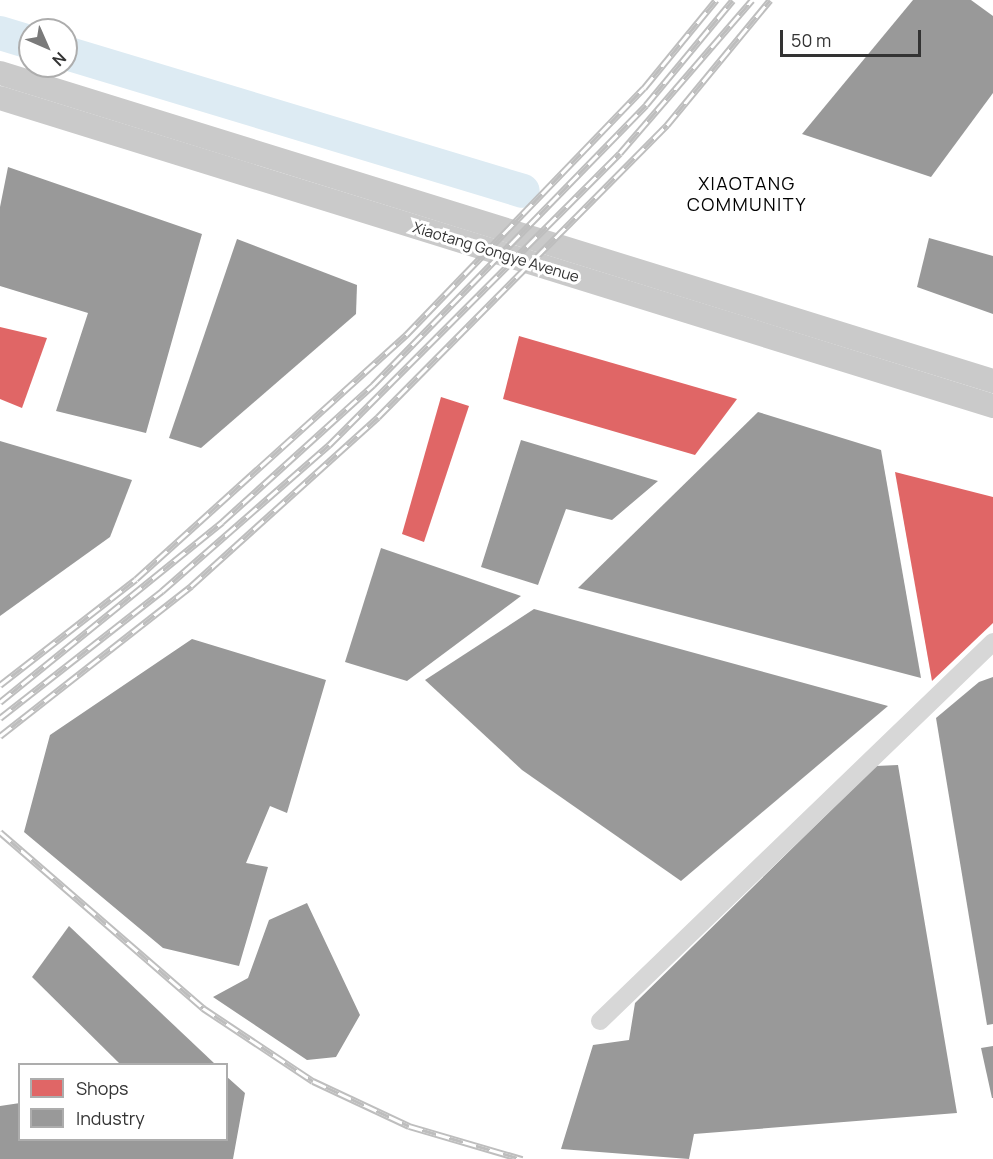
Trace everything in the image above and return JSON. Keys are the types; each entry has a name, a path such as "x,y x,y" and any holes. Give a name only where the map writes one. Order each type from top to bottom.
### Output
{"main road":[{"name":"Xiaotang Gongye Avenue","path":"0,74 993,381"},
{"name":"Xiaotang Gongye Avenue","path":"0,98 993,406"}],"street":[{"path":"600,1021 993,642"}],"building: Shops":[{"path":"0,327 47,338 22,408 0,399"},
{"path":"519,336 737,399 695,455 503,399"},
{"path":"441,397 469,406 424,542 402,534"},
{"path":"895,472 993,497 993,623 932,681"}],"building: Industry":[{"path":"913,0 971,0 993,16 993,93 931,177 802,134"},
{"path":"8,167 202,234 146,433 56,411 88,313 0,286 0,207"},
{"path":"929,238 993,256 993,314 917,287"},
{"path":"237,239 357,285 356,314 201,448 169,438"},
{"path":"758,412 881,450 921,678 578,588"},
{"path":"521,440 658,481 612,520 566,509 538,585 481,567"},
{"path":"0,441 132,480 110,537 0,616"},
{"path":"381,548 521,596 407,681 345,662"},
{"path":"534,609 888,706 681,881 522,770 425,680"},
{"path":"192,639 326,680 287,813 270,806 246,863 268,867 239,966 163,948 24,832 50,735"},
{"path":"993,677 993,1024 987,1025 936,718 979,682"},
{"path":"898,765 957,1113 694,1134 689,1159 561,1149 593,1045 629,1040 635,1003 876,766"},
{"path":"307,903 360,1015 336,1057 307,1060 213,997 248,978 269,920"},
{"path":"69,926 214,1063 119,1063 32,977"},
{"path":"993,1046 993,1098 992,1098 981,1048"},
{"path":"228,1078 245,1093 233,1159 0,1159 0,1106 18,1103 18,1141 228,1141"}],"waterway":[{"path":"0,33 18,38"},
{"path":"78,57 523,191"}],"railway":[{"path":"0,685 136,579 406,335 644,88 716,0"},
{"path":"0,702 222,522 373,385 646,105 733,0"},
{"path":"0,718 162,591 329,445 620,153 752,0"},
{"path":"0,736 191,586 378,417 667,125 770,0"},
{"path":"0,832 203,1008 313,1081 409,1126 522,1159"}],"district":[{"name":"XIAOTANG COMMUNITY","path":"747,194"}]}
